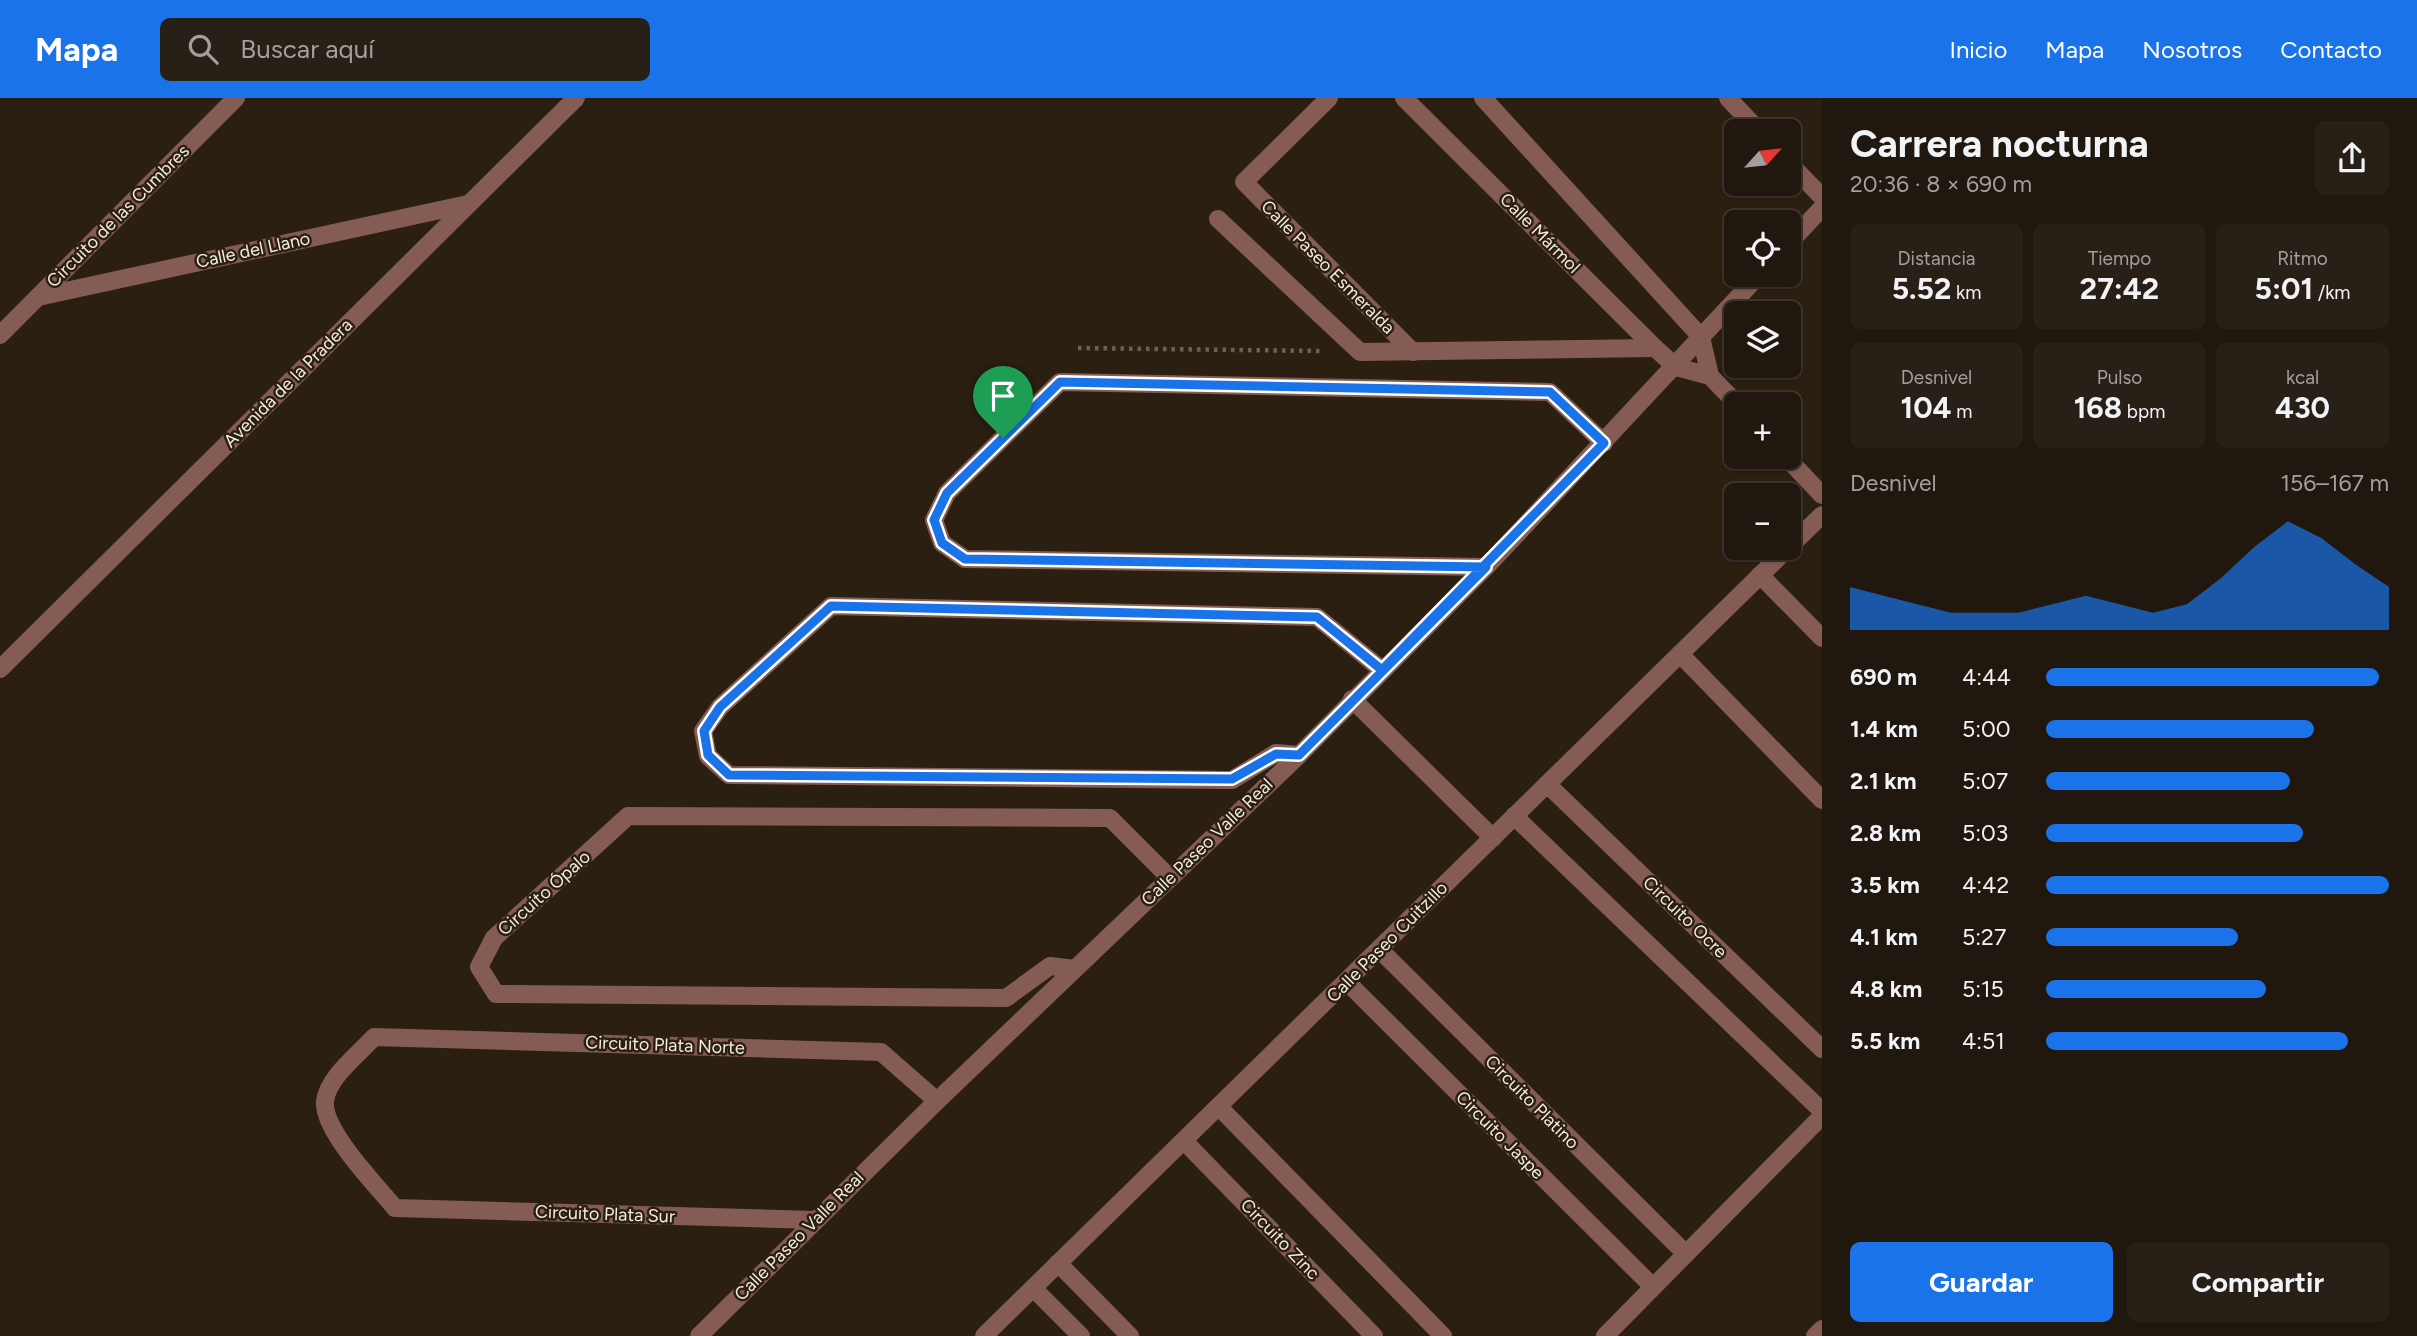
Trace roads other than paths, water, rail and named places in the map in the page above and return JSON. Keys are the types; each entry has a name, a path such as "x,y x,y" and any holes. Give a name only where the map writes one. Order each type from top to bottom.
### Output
{"street":[{"name":"Circuito de las Cumbres","path":"0,335 236,98"},
{"name":"Avenida de la Pradera","path":"0,668 576,98"},
{"name":"Calle Paseo Esmeralda","path":"1329,98 1244,182 1413,352"},
{"name":"Calle Mármol","path":"1404,98 1676,367"},
{"path":"1483,98 1701,337 1710,376 1725,392"},
{"path":"1728,98 1748,119"},
{"path":"1801,175 1822,197"},
{"name":"Calle del Llano","path":"38,297 468,204"},
{"path":"1801,230 1822,208"},
{"path":"1218,219 1360,352 1656,348"},
{"name":"Calle Paseo Valle Real","path":"699,1336 937,1101 1299,755 1486,567 1676,367 1748,287"},
{"path":"1676,367 1710,376"},
{"path":"1486,567 965,559 942,543 934,520 947,493 1060,382 1550,392 1604,443"},
{"path":"1797,469 1822,495"},
{"name":"Calle Paseo Cuitzillo","path":"1801,535 1822,515"},
{"name":"Calle Paseo Cuitzillo","path":"984,1336 1185,1142 1776,560"},
{"path":"1760,575 1822,638"},
{"path":"1299,755 1276,754 1232,779 729,775 708,755 704,731 720,707 831,606 1317,617 1382,670"},
{"path":"1680,654 1822,800"},
{"path":"1352,699 1493,838"},
{"name":"Circuito Ocre","path":"1547,784 1822,1049"},
{"name":"Circuito Ópalo","path":"1074,969 1050,966 1006,998 495,994 479,967 494,938 628,816 1110,818 1170,877"},
{"path":"1514,816 1822,1114 1605,1336"},
{"name":"Circuito Platino","path":"1379,949 1686,1254"},
{"name":"Circuito Jaspe","path":"1347,982 1653,1287"},
{"name":"Circuito Plata Norte","path":"395,1208 332,1129 325,1102 332,1083 374,1037 880,1052 937,1101"},
{"path":"1219,1107 1443,1336"},
{"name":"Circuito Zinc","path":"1185,1142 1374,1336"},
{"name":"Circuito Plata Sur","path":"395,1208 815,1220"},
{"path":"1058,1264 1130,1336"},
{"path":"1034,1288 1081,1336"},
{"path":"1815,1336 1822,1329"}]}
